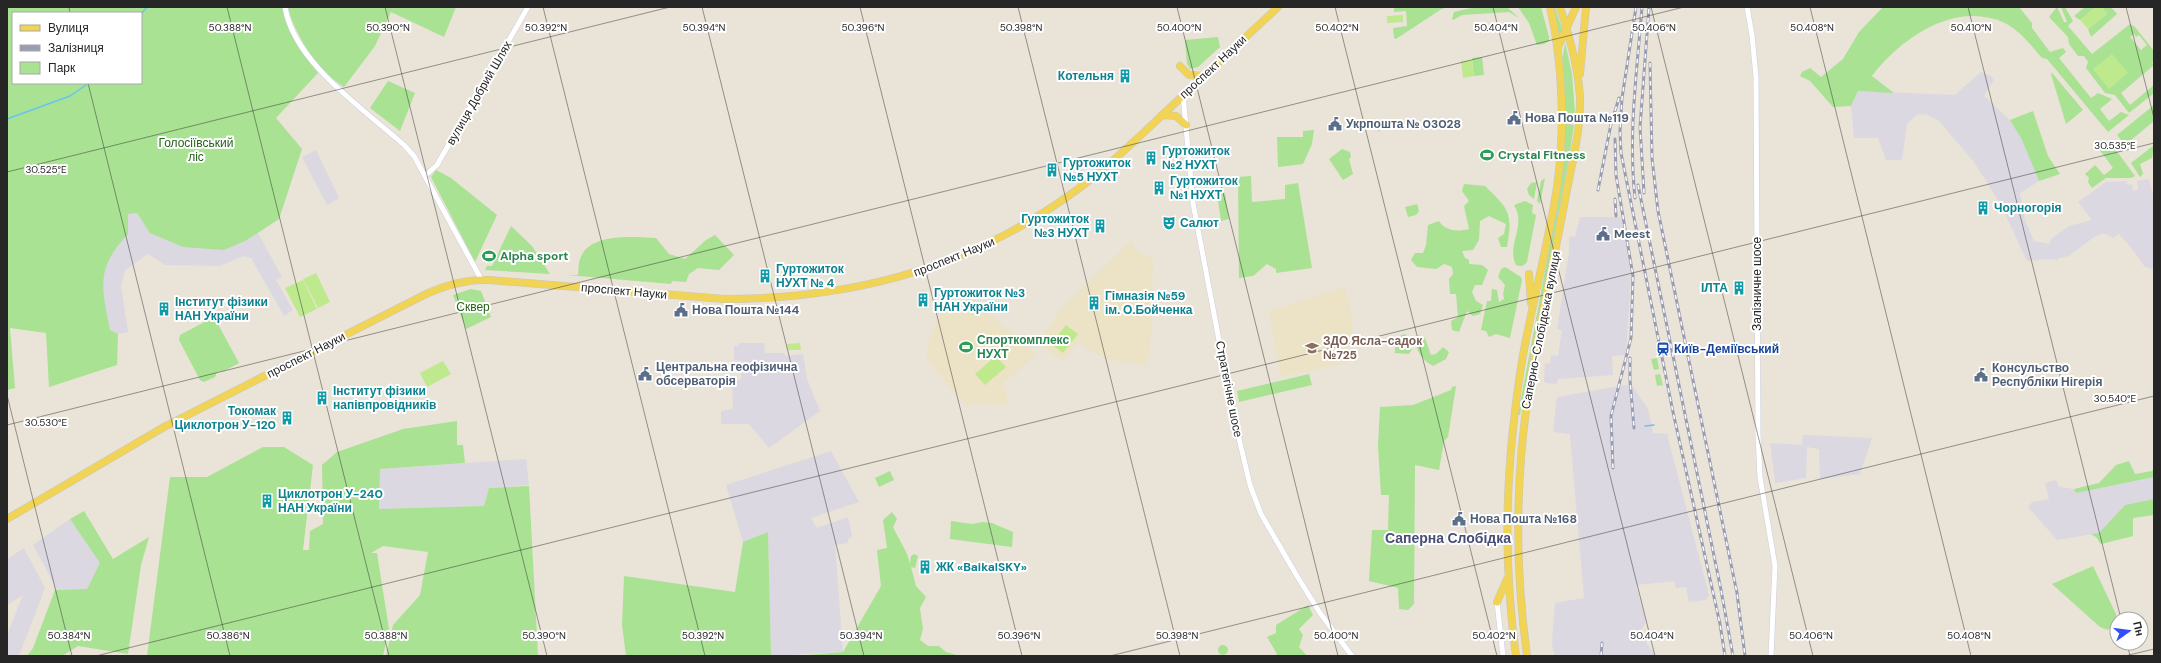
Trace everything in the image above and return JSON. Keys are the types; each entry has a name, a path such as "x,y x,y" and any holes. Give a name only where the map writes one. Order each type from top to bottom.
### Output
{"main road":[{"name":"проспект Науки","path":"7,519 159,430 426,294 450,284 481,280 735,299 822,293 893,279 940,265 974,251 1026,224 1065,198 1102,170 1278,7"},
{"name":"Саперно-Слобідська вулиця","path":"1516,656 1508,576 1508,468 1519,383 1557,185 1560,114 1558,47 1550,7"},
{"name":"Саперно-Слобідська вулиця","path":"1527,656 1522,614 1519,558 1518,498 1520,457 1529,389 1572,166 1580,112 1577,71 1560,7"},
{"path":"1558,47 1567,30 1576,7"},
{"path":"1580,96 1581,50 1586,7"},
{"path":"1180,66 1189,75 1204,76"},
{"path":"1560,114 1569,121 1576,118 1580,112"},
{"path":"1162,115 1176,116 1186,125"},
{"path":"1529,274 1532,311"},
{"path":"1497,602 1508,576"}],"street":[{"path":"285,7 286,14 300,43 319,72 404,145 414,156 426,175 481,280"},
{"name":"вулиця Добрий Шлях","path":"426,175 436,165 528,7"},
{"name":"Залізничне шосе","path":"1747,7 1752,35 1756,77 1758,456 1775,566 1771,656"},
{"name":"Стратегічне шосе","path":"1183,95 1193,203 1232,410 1250,485 1261,514 1297,576 1327,624 1352,656"},
{"path":"1497,602 1503,656"}],"shaded area":[{"path":"1981,72 1991,76 1994,80 1984,96 2010,120 2022,140 2039,181 2020,193 2025,220 2034,241 2049,244 2052,238 2069,226 2092,220 2078,202 2106,182 2126,181 2127,185 2132,184 2133,191 2138,190 2137,181 2149,179 2154,199 2154,270 2144,266 2119,234 2113,238 2103,233 2094,237 2069,256 2058,258 2058,260 2046,259 2027,261 2001,205 1974,162 1939,121 1926,114 1916,115 1907,124 1902,160 1886,160 1878,138 1854,138 1851,106 1858,91 1955,95"},
{"path":"316,150 339,198 327,205 302,157"},
{"path":"137,213 151,233 247,240 258,233 282,277 276,280 293,310 284,316 251,258 243,256 220,266 165,265 148,254 125,270 121,285 128,332 118,334 110,331 102,286 105,267 117,245 128,234 127,214"},
{"path":"1580,217 1621,217 1631,274 1626,355 1612,356 1613,375 1558,379 1556,384 1546,383 1544,381 1545,363 1550,364 1551,355 1558,356 1562,330 1557,329 1569,253 1569,241 1570,236 1575,237"},
{"path":"1131,240 1136,250 1153,260 1151,338 1147,366 1105,359 1078,342 1063,361 1038,344 1062,308"},
{"name":"ЗДО Ясла-садок №725","path":"1345,287 1353,321 1347,363 1281,377 1269,311"},
{"path":"961,288 1036,355 1003,383 1009,405 976,403 966,406 926,358 930,335 942,312"},
{"path":"739,343 764,343 765,353 784,353 785,356 803,354 807,379 820,411 769,448 749,424 721,424 721,411 733,409 732,380 741,380 742,361 734,360 734,346 738,346"},
{"path":"1631,384 1648,409 1653,433 1667,434 1709,595 1706,600 1689,602 1686,587 1676,588 1674,581 1636,585 1646,622 1639,633 1656,656 1555,656 1552,644 1555,603 1584,598 1570,434 1553,432 1557,397"},
{"path":"1803,435 1872,438 1860,474 1820,479 1819,449 1807,447 1806,478 1775,483 1770,443 1802,445"},
{"path":"831,451 859,502 811,518 817,528 848,517 852,537 848,539 848,543 835,545 843,652 771,656 768,532 743,542 726,485"},
{"path":"526,459 529,485 489,488 484,506 379,509 380,469"},
{"path":"2154,477 2154,499 2125,505 2099,533 2057,540 2028,507 2032,502 2049,499 2045,483 2056,480 2059,487 2074,489 2076,493"},
{"path":"70,519 101,563 87,589 55,590 54,584 33,545"},
{"path":"24,548 45,588 20,653 17,656 7,656 7,635 23,595 7,605 7,559"}],"green space":[{"name":"Голосіївський ліс","path":"7,7 283,7 292,33 318,73 276,118 302,149 279,219 247,240 224,250 183,247 150,233 137,213 128,214 128,234 117,246 110,258 106,268 103,290 110,330 118,334 117,365 49,387 46,333 10,328 15,388 7,390"},
{"path":"288,7 456,7 444,37 391,12 375,46 344,87 324,72 312,57 297,31"},
{"path":"1394,7 1447,7 1396,39 1394,38 1393,28 1407,26 1406,11 1394,12"},
{"path":"1476,7 1507,7 1519,18 1509,12 1462,15 1453,20 1452,19 1454,12"},
{"path":"1518,7 1541,7 1549,41 1544,44 1537,45 1529,23"},
{"path":"1553,7 1555,7 1563,32 1560,37"},
{"path":"1883,7 2019,7 2032,23 2032,28 2050,52 2063,48 2066,52 2059,58 2091,98 2098,93 2112,99 2100,109 2109,121 2121,112 2129,115 2108,132 2047,59 2042,58 2016,30 2005,23 1986,17 1967,16 1949,20 1914,36 1898,48 1884,62 1872,76 1894,93 1858,91 1851,106 1833,107 1810,81 1800,76 1802,72 1810,68 1821,77 1843,59 1859,32"},
{"path":"2057,7 2064,22 2067,22 2061,7 2065,7 2073,21 2068,26 2092,54 2130,24 2135,27 2154,51 2154,61 2152,63 2154,65 2121,93 2130,105 2154,85 2154,93 2129,113 2115,95 2105,93 2086,68 2088,62 2084,56 2078,56 2069,44 2068,37 2049,17","holes":["2134,34 2136,37 2139,35 2147,45 2141,50 2130,37"]},
{"path":"2085,7 2096,7 2080,20 2074,16"},
{"path":"2096,7 2102,7 2107,14 2088,29 2080,20"},
{"path":"2102,7 2111,7 2117,14 2091,37 2088,29 2107,14"},
{"path":"1403,15 1403,22 1387,23 1387,16"},
{"path":"1218,37 1220,47 1198,67 1190,69 1187,64 1185,40"},
{"path":"1565,42 1572,74 1575,112 1569,116 1565,111 1562,61"},
{"path":"2112,54 2128,73 2109,89 2093,69"},
{"path":"1482,57 1484,75 1474,76 1472,58"},
{"path":"1472,60 1474,76 1463,78 1461,61"},
{"path":"2052,73 2083,110 2066,124 2051,74"},
{"path":"388,81 415,93 400,131 370,108"},
{"path":"2154,105 2154,121 2125,145 2117,135"},
{"path":"2033,111 2048,156 2060,174 2039,181 2022,140 2010,120"},
{"path":"1372,120 1381,122 1379,132 1375,127 1368,125"},
{"path":"1565,124 1574,125 1569,159 1520,415 1518,415 1561,185"},
{"path":"1314,130 1312,144 1303,164 1278,167 1277,137 1303,137 1303,131"},
{"path":"2110,142 2135,176 2131,178 2106,178 2092,188 2088,182 2089,178 2085,174 2095,165 2104,175 2113,168 2099,149"},
{"path":"2154,145 2152,158 2140,164 2143,174 2140,177 2131,163"},
{"path":"1342,149 1350,152 1351,157 1349,159 1353,174 1343,180 1329,159"},
{"path":"436,170 451,178 497,215 475,262 431,177"},
{"path":"1251,176 1252,202 1285,199 1285,185 1298,183 1312,268 1276,273 1276,269 1267,264 1253,276 1239,278 1238,177"},
{"path":"1545,178 1540,204 1537,201 1541,181"},
{"path":"1537,182 1534,199 1529,195 1527,189 1531,183"},
{"path":"1464,184 1485,186 1499,200 1504,206 1509,219 1509,236 1507,247 1501,247 1498,238 1504,234 1506,224 1489,216 1480,221 1479,240 1473,250 1462,251 1465,258 1469,260 1469,264 1482,265 1488,270 1482,285 1475,285 1472,292 1476,301 1483,305 1480,314 1473,316 1467,311 1459,332 1452,330 1451,321 1458,317 1456,294 1450,294 1449,279 1453,274 1452,267 1444,264 1436,269 1417,267 1411,260 1415,253 1423,253 1426,245 1428,225 1439,221 1448,229 1469,229 1464,206 1469,201 1462,191"},
{"path":"1225,193 1229,219 1221,221 1217,194"},
{"path":"1525,201 1533,205 1532,213 1536,215 1527,262 1519,266 1516,265 1513,250 1518,228 1517,213 1514,205"},
{"path":"1417,204 1419,211 1416,215 1408,217 1405,207"},
{"path":"511,226 532,246 550,274 485,270 487,266 492,266"},
{"path":"715,235 734,255 719,270 698,268 689,274 686,282 672,281 671,284 567,275 578,275 579,261 585,250 602,240 625,237 656,238 669,254 685,259 706,240"},
{"path":"1505,267 1521,277 1522,280 1510,338 1496,334 1489,337 1486,331 1481,330 1487,301 1491,301 1492,289 1497,290 1499,302 1504,299 1503,294 1505,285 1498,277 1501,269"},
{"path":"316,273 330,302 318,308 303,279"},
{"path":"303,280 317,309 300,317 285,288"},
{"name":"Сквер","path":"471,289 481,291 491,317 466,329 453,295"},
{"path":"214,317 239,363 224,371 217,372 215,377 204,382 200,380 179,340 180,335"},
{"path":"1066,325 1078,334 1063,353 1051,344"},
{"path":"1405,334 1409,340 1408,348 1412,349 1409,354 1395,353 1395,346 1400,344 1401,335"},
{"path":"1419,335 1425,338 1431,355 1436,354 1443,347 1449,352 1446,359 1433,366 1425,360 1417,347 1415,338"},
{"path":"800,343 801,350 788,350 787,344"},
{"path":"996,356 1006,367 985,385 975,374"},
{"path":"1657,358 1659,369 1654,370 1651,359"},
{"path":"443,361 451,374 427,387 420,373"},
{"path":"1309,374 1312,385 1239,402 1237,391"},
{"path":"1660,374 1663,385 1657,386 1655,375"},
{"path":"1456,386 1448,437 1444,441 1439,470 1415,465 1414,604 1408,610 1399,609 1398,588 1369,581 1372,530 1388,530 1389,495 1381,495 1378,446 1380,407 1413,405 1451,390 1452,387"},
{"path":"457,421 457,445 463,445 465,463 380,469 379,509 484,506 489,488 529,486 538,656 386,656 393,625 420,595 428,552 383,546 371,553 377,553 389,629 383,656 147,656 170,477 207,477 263,447 284,447 313,465 303,550 309,550 310,531 323,524 322,465 337,452 403,429"},
{"path":"2129,461 2135,474 2152,471 2154,468 2154,477 2076,493 2074,489 2099,483 2116,465"},
{"path":"890,471 894,480 879,487 875,478"},
{"path":"2154,499 2154,515 2133,518 2133,536 2101,544 2096,537 2091,534 2099,533 2125,505"},
{"path":"84,511 113,559 149,537 141,565 128,654 78,646 62,656 27,656 33,648 55,590 87,589 100,563 70,519"},
{"path":"892,512 897,519 893,527 905,550 910,564 911,556 914,554 918,556 915,568 911,567 916,586 926,597 920,608 923,629 920,640 928,646 939,646 946,652 960,656 797,656 843,652 881,586 877,550 887,548 883,520"},
{"path":"951,521 972,524 982,522 992,523 1013,532 1012,547 950,539"},
{"path":"768,532 771,656 626,656 622,625 624,576 735,592 743,542"},
{"path":"2093,566 2115,611 2109,611 2109,629 2108,630 2100,627 2052,584"},
{"path":"1308,605 1313,615 1299,629 1303,635 1299,647 1307,656 1275,656 1277,654 1267,637 1276,633 1276,625"},
{"path":"1223,645 1228,650 1223,655 1218,650"}],"waterway":[{"path":"142,13 147,7"},
{"path":"7,119 70,96 88,84"},
{"path":"1645,426 1654,425"}],"railway":[{"path":"1636,7 1622,98 1620,131 1621,153 1673,412 1720,624 1725,656"},
{"path":"1635,198 1632,150 1642,7"},
{"path":"1644,193 1640,127 1649,7"},
{"path":"1650,63 1652,158 1658,211 1737,593 1745,656"},
{"path":"1598,190 1611,124 1619,98"},
{"path":"1613,468 1611,416 1631,338 1633,276 1616,175 1615,139"},
{"path":"1638,185 1721,590 1733,656"},
{"path":"1615,199 1616,216"},
{"path":"1630,358 1630,380 1634,428"},
{"path":"1601,656 1602,643"}],"place":[{"name":"Котельня","path":"1125,76"},
{"name":"Нова Пошта №119","path":"1514,118"},
{"name":"Укрпошта № 03028","path":"1335,124"},
{"name":"Crystal Fitness","path":"1487,155"},
{"name":"Гуртожиток №2 НУХТ","path":"1151,158"},
{"name":"Гуртожиток №5 НУХТ","path":"1052,170"},
{"name":"Гуртожиток №1 НУХТ","path":"1159,188"},
{"name":"Чорногорія","path":"1983,208"},
{"name":"Салют","path":"1169,223"},
{"name":"Гуртожиток №3 НУХТ","path":"1100,226"},
{"name":"Meest","path":"1603,234"},
{"name":"Alpha sport","path":"489,256"},
{"name":"Гуртожиток НУХТ № 4","path":"765,276"},
{"name":"ІЛТА","path":"1739,288"},
{"name":"Гуртожиток №3 НАН України","path":"923,300"},
{"name":"Гімназія №59 ім. О.Бойченка","path":"1094,303"},
{"name":"Інститут фізики НАН України","path":"164,309"},
{"name":"Нова Пошта №144","path":"681,310"},
{"name":"Спорткомплекс НУХТ","path":"966,347"},
{"name":"ЗДО Ясла-садок №725","path":"1312,348"},
{"name":"Київ-Деміївський","path":"1663,349"},
{"name":"Центральна геофізична обсерваторія","path":"645,374"},
{"name":"Консульство Республіки Нігерія","path":"1981,375"},
{"name":"Інститут фізики напівпровідників","path":"322,398"},
{"name":"Токомак Циклотрон У-120","path":"287,418"},
{"name":"Циклотрон У-240 НАН України","path":"267,501"},
{"name":"Нова Пошта №168","path":"1459,519"},
{"name":"ЖК «BaikalSKY»","path":"925,567"}],"district":[{"name":"Саперна Слобідка","path":"1448,538"}]}
